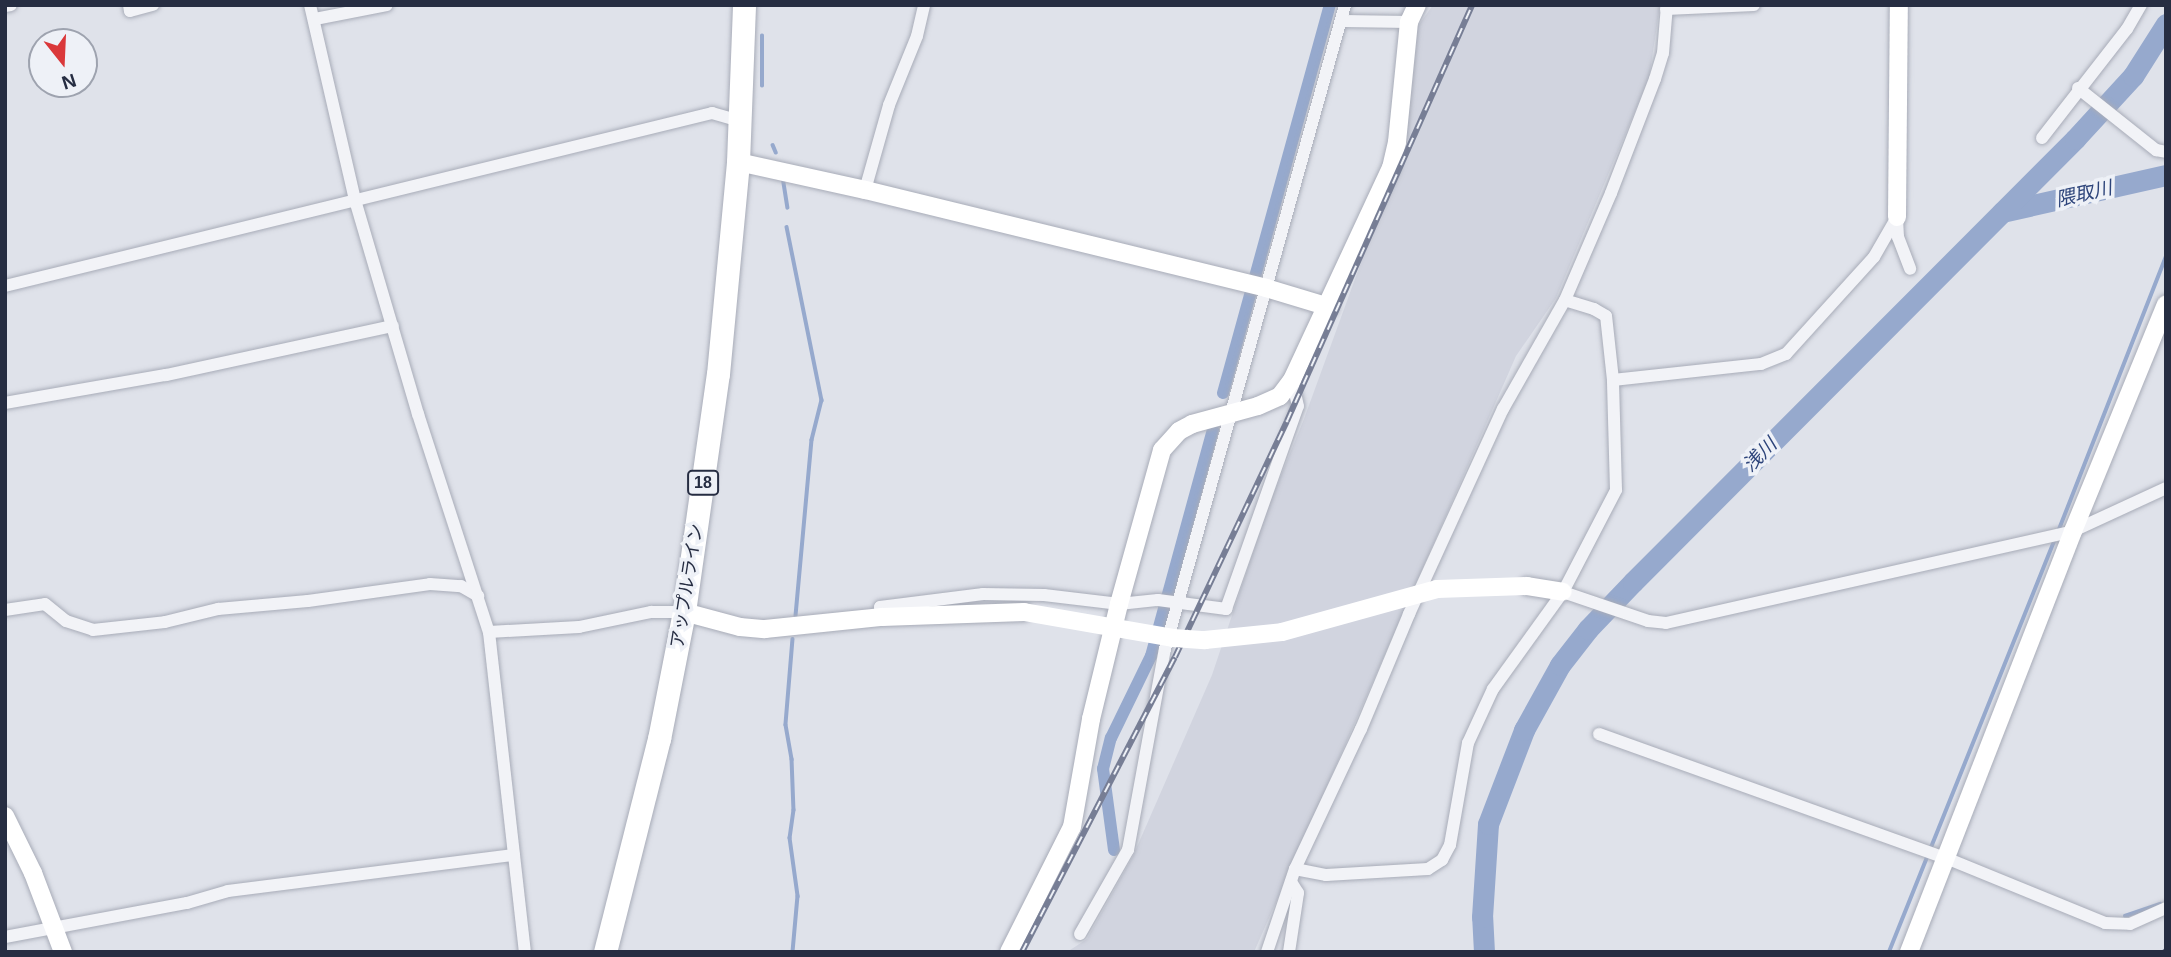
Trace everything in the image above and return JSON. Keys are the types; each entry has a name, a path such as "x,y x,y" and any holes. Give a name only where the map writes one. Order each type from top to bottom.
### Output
{"highway":[{"name":"アップルライン","path":"605,952 659,739 684,612 718,374 738,162 744,5"}],"street":[{"path":"5,6 11,5"},
{"path":"129,5 130,11 153,5"},
{"path":"310,5 355,200 489,632 525,952"},
{"path":"315,19 387,5"},
{"path":"865,190 889,104 917,37 924,5"},
{"path":"1080,934 1128,850 1175,604 1230,414 1256,286 1343,21 1345,5"},
{"path":"1009,952 1072,827 1082,757 1119,604 1162,450 1179,431 1280,396 1293,380 1391,168 1397,142 1409,22 1417,5"},
{"path":"1267,952 1295,869 1361,729 1409,614 1503,409 1565,300 1655,79 1663,53 1667,7 1754,5"},
{"path":"1899,5 1897,218 1898,237 1910,269"},
{"path":"2042,138 2127,29 2141,5"},
{"path":"1343,21 1409,22"},
{"path":"2080,89 2156,150 2166,152"},
{"path":"5,286 712,113 740,121"},
{"path":"738,162 865,190 1256,286 1329,307"},
{"path":"1613,380 1761,364 1786,354 1874,257 1897,218"},
{"path":"1295,869 1326,876 1428,869 1442,860 1450,845 1468,743 1493,689 1563,592 1616,490 1613,380 1606,316 1594,309 1565,300"},
{"path":"1909,952 2073,531 2166,304"},
{"path":"5,403 166,375 393,326"},
{"path":"882,617 880,607 983,594 1044,595 1119,604 1158,600 1226,609 1298,406 1293,380"},
{"path":"489,632 579,627 651,612 684,612 740,627 765,629 882,617 1024,612 1173,638 1205,640 1282,632 1437,589 1527,586 1563,592 1641,619 1666,623 2073,531 2166,488"},
{"path":"5,610 45,604 66,621 93,630 165,622 218,609 308,601 430,584 461,586 478,596"},
{"path":"1599,734 1946,858 2105,923 2130,924 2166,908"},
{"path":"5,816 33,873 63,952"},
{"path":"5,937 55,930 187,903 228,891 514,855"},
{"path":"1289,952 1298,892 1291,882"}],"shaded area":[{"path":"1433,5 1660,5 1649,78 1556,298 1516,356 1254,952 1067,952 1087,939 1133,856 1212,675 1269,505 1304,419 1398,161 1413,33"}],"waterway":[{"path":"1223,393 1330,5"},
{"name":"浅川","path":"1484,952 1482,917 1488,824 1524,730 1560,665 1588,629 1633,582 2075,139 2133,76 2166,24"},
{"path":"762,36 762,86"},
{"path":"773,145 776,152"},
{"name":"隈取川","path":"2002,212 2166,175"},
{"path":"783,177 788,208"},
{"path":"787,227 822,400 812,440 796,615"},
{"path":"2058,532 2166,257"},
{"path":"1114,850 1103,769 1111,738 1151,656 1213,429"},
{"path":"1889,952 2055,539"},
{"path":"793,639 786,725 792,759 794,810 790,838 798,896 793,952"},
{"path":"2125,916 2160,904"}],"railway":[{"path":"1022,952 1175,657 1287,421 1472,5"}]}
